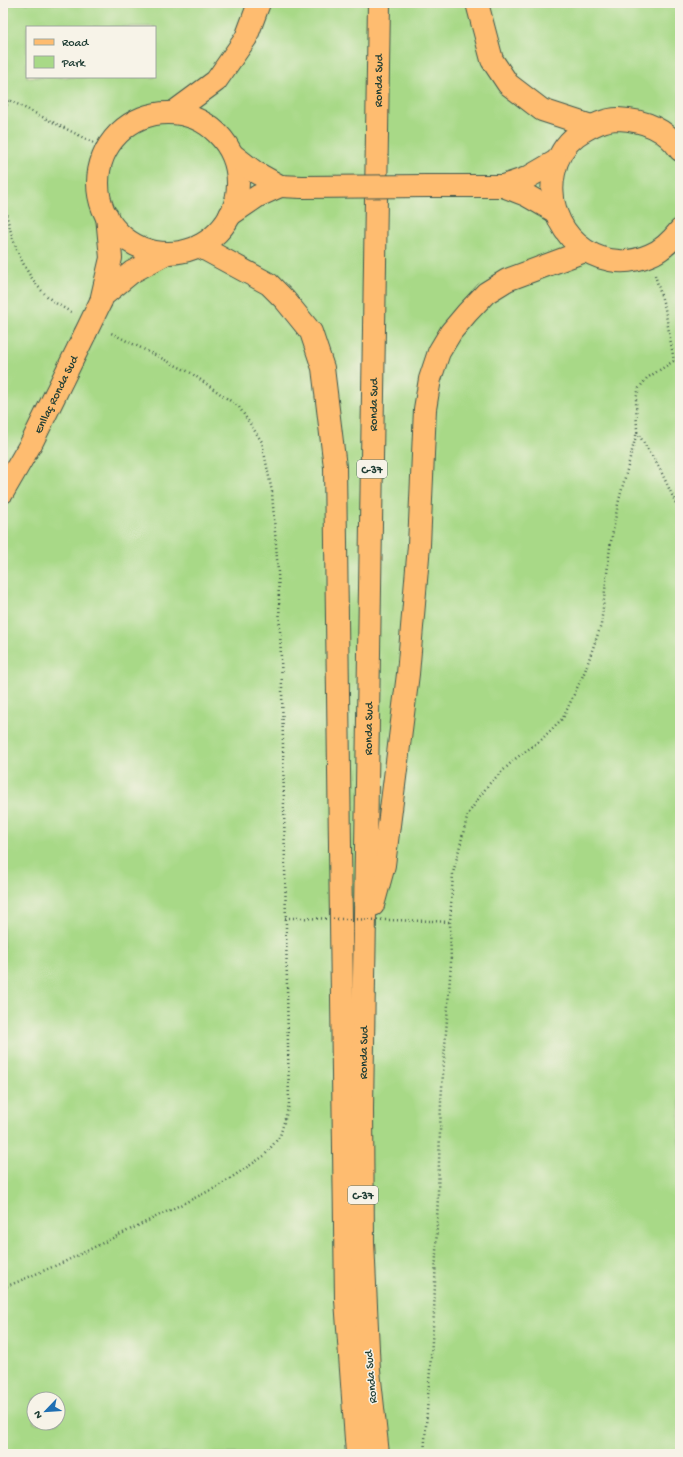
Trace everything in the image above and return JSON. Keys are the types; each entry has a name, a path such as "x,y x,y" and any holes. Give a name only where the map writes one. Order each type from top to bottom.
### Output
{"main road":[{"path":"174,112 216,81 246,38 259,3"},
{"name":"Ronda Sud","path":"378,1454 369,1371 363,1241 362,1109 379,3"},
{"path":"477,3 492,60 508,84 542,110 590,126"},
{"path":"174,112 193,117 209,126 223,139 233,155 237,170 238,185 236,201 222,228 199,246 183,251 167,253 149,250 132,243 118,231 107,216 99,194 99,171 106,149 123,128 147,115 174,112"},
{"path":"680,150 674,141 656,127 635,120 612,119 590,126 570,140 556,161 551,186 554,211 566,234 585,251 606,259 628,261 650,255 669,243 680,230"},
{"path":"233,155 255,172 280,186 302,187 503,186 526,178 556,161"},
{"path":"230,215 258,196 280,186"},
{"path":"503,186 526,195 554,211"},
{"name":"Enllaç Ronda Sud","path":"3,492 33,440 90,327 102,298 111,258 107,216"},
{"path":"199,246 269,284 285,300 311,332 324,368 335,466 346,1292 357,1454"},
{"path":"365,935 384,865 408,674 419,545 425,409 430,379 439,352 451,332 467,312 486,293 507,280 585,251"},
{"name":"Enllaç Ronda Sud","path":"102,298 132,272 167,253"}],"path":[{"path":"3,97 106,149"},
{"path":"3,121 8,100"},
{"path":"3,199 6,216 28,274 48,298 90,327 191,373 239,407 262,442 272,492 278,572 282,687 289,1104 280,1136 264,1156 217,1187 71,1259 3,1288"},
{"path":"650,255 665,309 674,360"},
{"path":"424,1454 434,1313 441,1102 451,963 450,922 453,873 468,814 488,785 515,759 541,740 563,718 585,671 601,625 610,547 618,504 637,432 636,398 639,388 647,378 680,357"},
{"path":"637,432 659,467 680,512"},
{"path":"285,918 450,922"}],"green space":[{"path":"3,3 680,3 680,1454 3,1454"}]}
